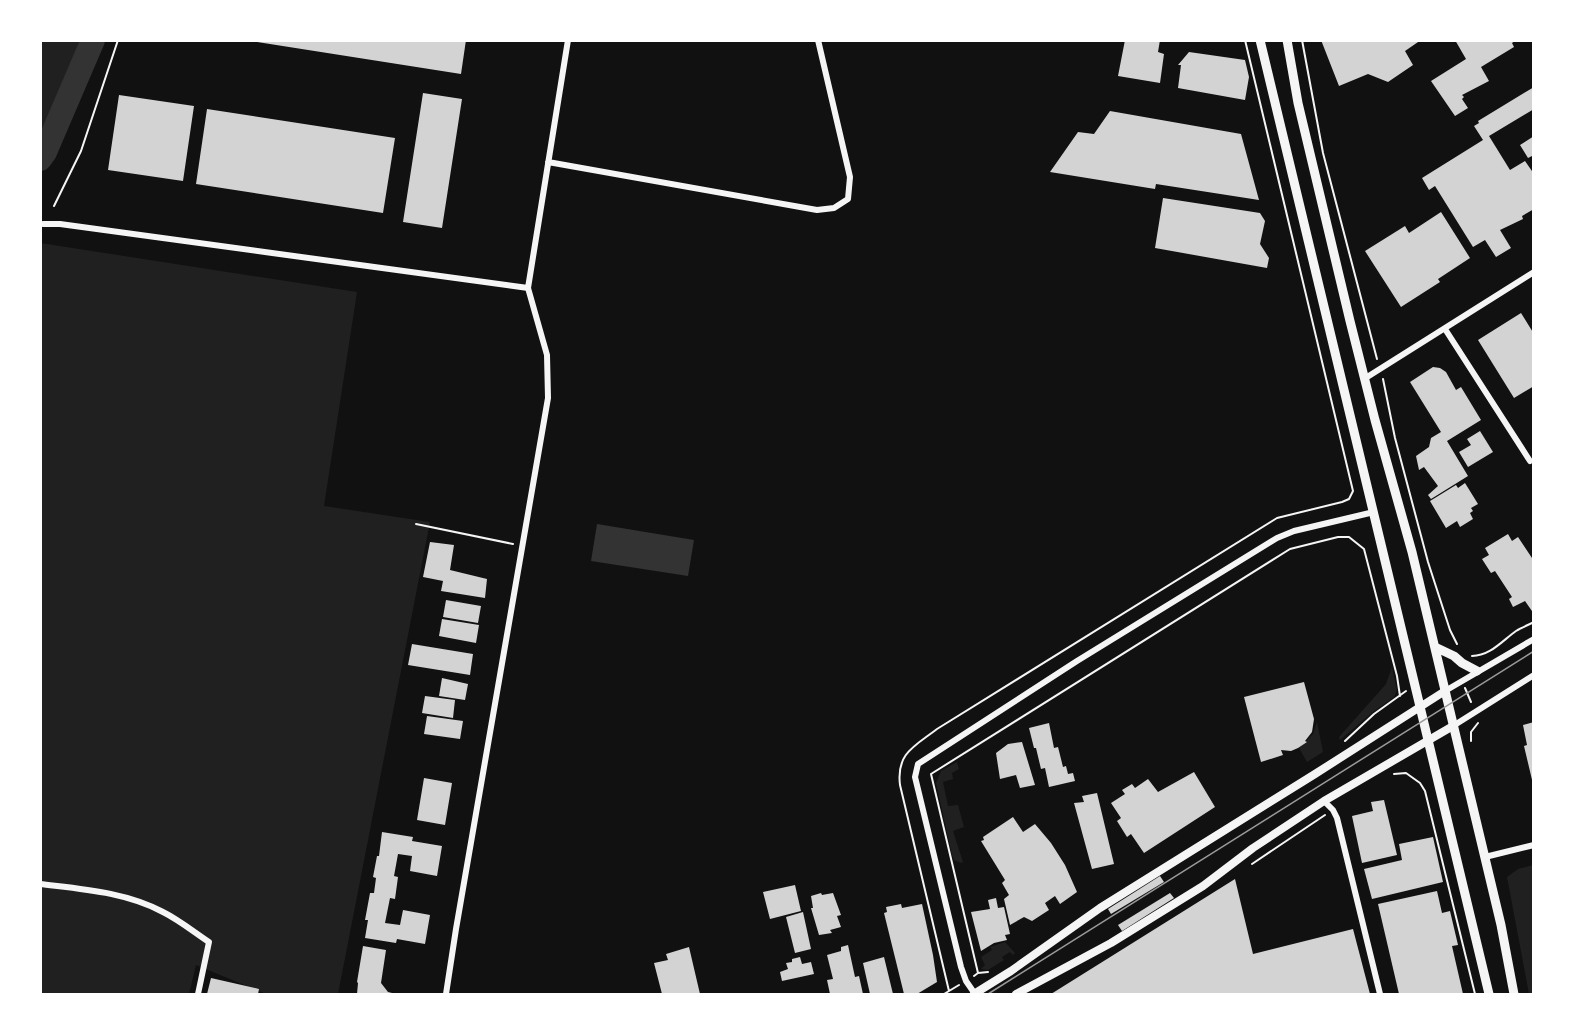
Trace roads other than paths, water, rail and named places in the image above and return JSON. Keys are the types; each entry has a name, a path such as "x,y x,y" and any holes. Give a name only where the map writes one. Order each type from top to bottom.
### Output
{"main road":[{"path":"1260,40 1489,994"},
{"path":"1287,40 1298,103 1364,379 1402,514 1435,647 1485,857 1514,994"},
{"path":"1435,647 1477,671"},
{"path":"975,994 1100,908 1445,691"},
{"path":"1017,994 1103,948 1203,886 1253,848 1324,801 1454,726"}],"street":[{"path":"446,994 548,398 547,355 528,288 568,40"},
{"path":"548,162 817,210 834,208 848,199 850,177 818,40"},
{"path":"43,224 60,224 528,288"},
{"path":"1364,379 1533,272"},
{"path":"1445,329 1530,461"},
{"path":"975,994 966,981 961,967 915,777 918,764 1077,661 1277,538 1294,531 1374,512"},
{"path":"1445,691 1533,639"},
{"path":"1454,726 1533,675"},
{"path":"1324,801 1337,818 1380,994"},
{"path":"1485,857 1533,845"},
{"path":"40,884 108,893 140,902 161,911 209,942 198,994"}],"waterway":[{"path":"40,159 93,40"}],"tram line":[{"path":"988,994 1534,651"}]}
